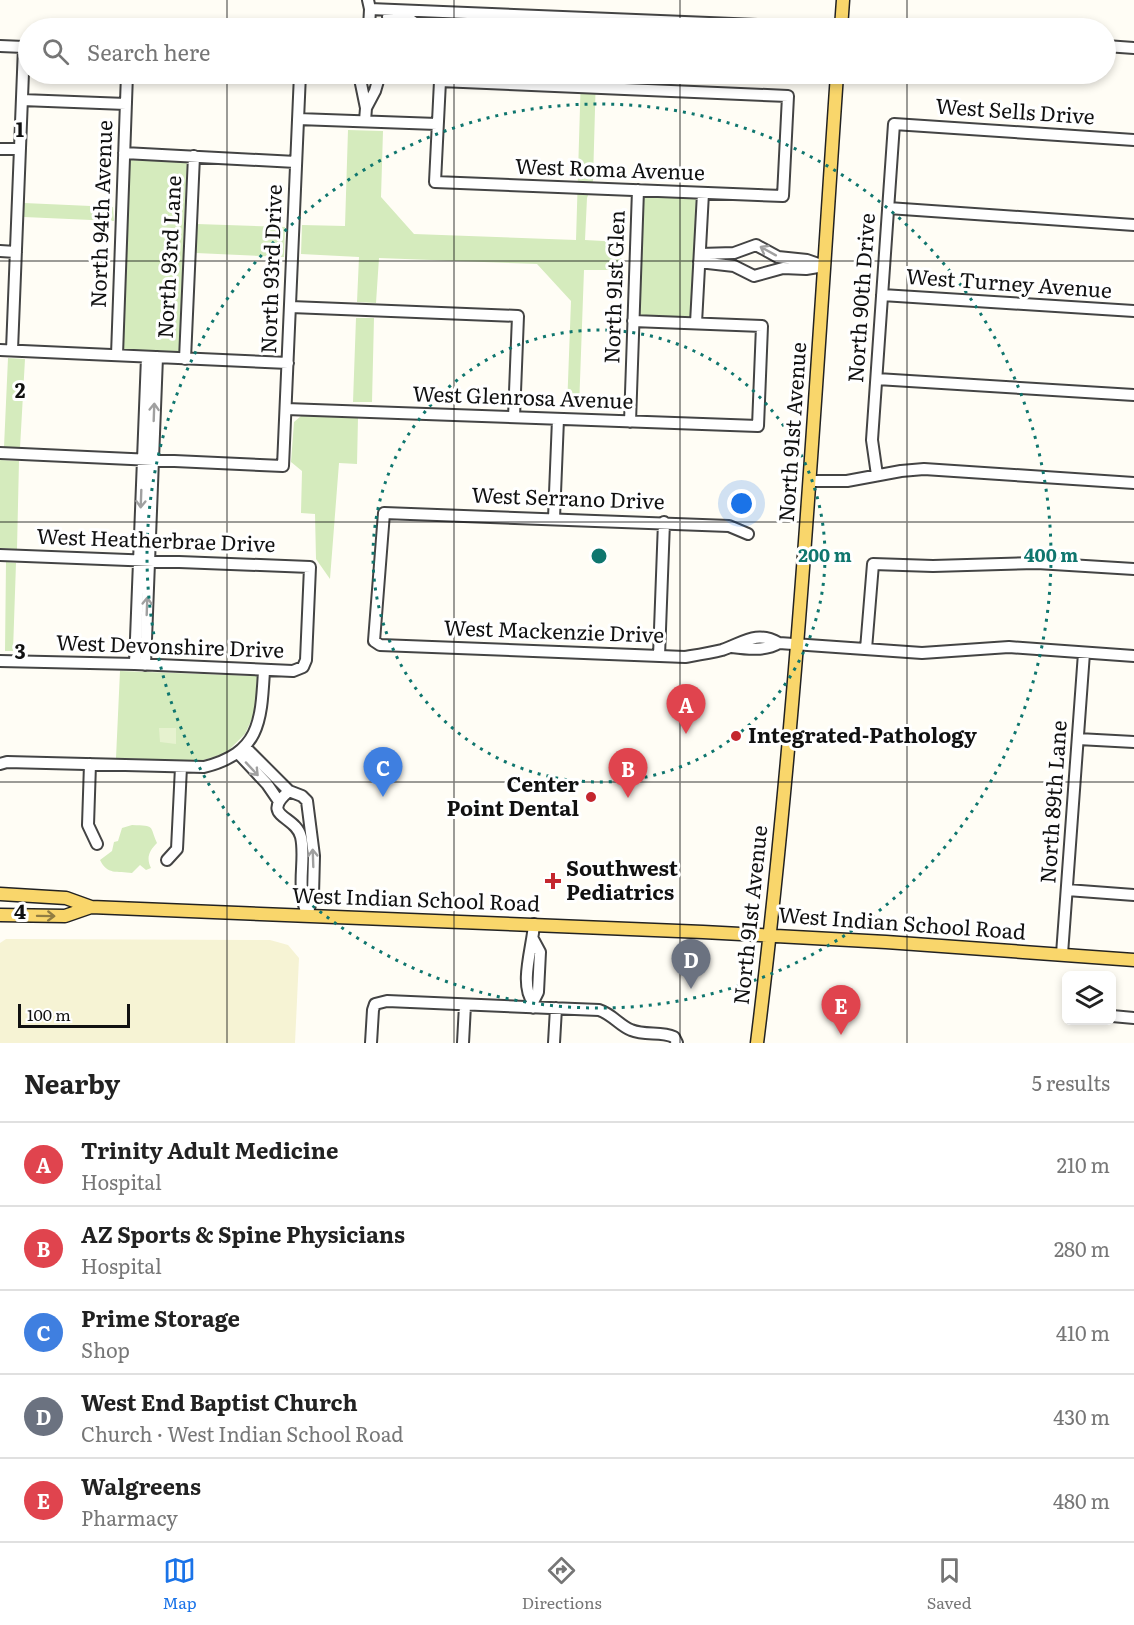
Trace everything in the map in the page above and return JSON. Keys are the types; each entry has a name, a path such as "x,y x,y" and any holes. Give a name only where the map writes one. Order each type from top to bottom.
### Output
{"main road":[{"path":"842,18 843,0"},
{"name":"North 91st Avenue","path":"757,1043 779,846 797,643 836,84"},
{"name":"West Indian School Road","path":"0,894 66,898 91,907 768,935 1134,960"},
{"name":"West Indian School Road","path":"0,915 65,916 91,907"}],"street":[{"path":"373,5 432,12 578,18"},
{"path":"373,5 388,17 396,18"},
{"path":"426,18 432,12"},
{"path":"471,18 476,14"},
{"path":"0,46 18,47"},
{"path":"1116,47 1134,48"},
{"path":"12,350 23,84"},
{"name":"North 94th Avenue","path":"117,355 127,84"},
{"name":"North 93rd Drive","path":"148,459 283,466 300,84"},
{"path":"361,84 366,108 365,121"},
{"path":"366,108 377,84"},
{"name":"West Roma Avenue","path":"440,84 435,182 783,196 788,96 510,84"},
{"path":"22,100 126,104"},
{"path":"298,119 437,124"},
{"name":"West Sells Drive","path":"894,124 1134,140"},
{"name":"North 90th Drive","path":"877,475 872,440 894,124"},
{"path":"0,149 20,149"},
{"path":"124,153 296,162"},
{"name":"North 93rd Lane","path":"185,359 194,156"},
{"name":"North 91st Glen","path":"630,422 638,190"},
{"path":"633,321 696,323 703,193"},
{"path":"888,208 1134,225"},
{"path":"700,258 740,252 756,245 778,257 807,260 824,266"},
{"path":"0,251 16,252"},
{"path":"740,252 738,257 740,270"},
{"path":"700,258 734,266 754,276 783,268 806,269 824,266"},
{"name":"West Turney Avenue","path":"882,295 1134,311"},
{"path":"291,307 518,316 514,417"},
{"name":"West Glenrosa Avenue","path":"286,409 758,426 762,326 696,323"},
{"path":"0,350 288,363"},
{"path":"140,665 152,357"},
{"path":"877,379 1134,395"},
{"path":"554,518 558,419"},
{"path":"0,453 148,459"},
{"path":"809,481 847,481 924,469 1134,483"},
{"name":"West Serrano Drive","path":"374,641 384,513 664,522 729,526 748,534"},
{"path":"659,656 664,522"},
{"name":"West Heatherbrae Drive","path":"0,555 310,567 306,660 303,667"},
{"path":"866,649 873,564 933,566 1037,563 1134,569"},
{"name":"West Mackenzie Drive","path":"374,641 380,645 685,657 732,647 771,648 779,643 922,653 1010,647 1134,656"},
{"name":"North 89th Lane","path":"1062,954 1084,653"},
{"name":"West Devonshire Drive","path":"0,661 264,671 293,671 303,667"},
{"path":"0,764 13,762 204,767 223,761 242,750 257,725 262,709 264,671"},
{"path":"1078,739 1134,742"},
{"path":"242,750 289,791 302,796 308,806 308,822 314,856 313,895 307,915"},
{"path":"242,750 278,800"},
{"path":"90,764 88,825 97,844"},
{"path":"167,860 177,849 181,767"},
{"path":"289,791 278,800 276,807 279,813 297,827 301,837 302,894 307,915"},
{"path":"1067,890 1134,895"},
{"path":"533,1005 528,996 533,972 528,953 533,939 534,924"},
{"path":"371,1043 373,1010 375,1004 380,1001 533,1005 599,1010 609,1013 628,1029 639,1033 667,1034 674,1037 677,1043"},
{"path":"463,1043 465,1005"},
{"path":"554,1043 556,1008"},
{"path":"1116,1016 1134,1018"}],"shaded area":[{"path":"6,939 270,940 288,945 299,958 295,1043 0,1043 0,943"}],"green space":[{"path":"581,84 596,84 593,181 587,198 585,240 622,242 621,270 584,270 579,408 567,408 571,301 537,264 379,258 376,303 357,302 359,257 301,254 302,225 345,226 348,130 383,131 381,197 414,234 576,240"},
{"path":"129,160 187,162 179,352 121,351"},
{"path":"642,196 696,198 691,318 638,316"},
{"path":"24,203 113,207 114,221 24,217"},
{"path":"197,224 285,227 284,257 196,253"},
{"path":"356,318 374,318 372,402 353,402"},
{"path":"8,358 25,359 20,448 4,447"},
{"path":"301,416 358,418 357,464 339,463 330,579 316,559 315,514 301,513 302,471 291,462 294,422"},
{"path":"0,460 19,461 17,549 0,548"},
{"path":"6,562 16,563 13,651 5,651"},
{"path":"120,671 257,676 255,712 245,734 226,753 200,761 116,758"},
{"path":"159,728 176,728 176,744 160,742"},
{"path":"132,825 148,826 152,830 157,843 149,855 151,868 146,870 140,865 132,873 109,870 100,860 112,851 122,828"}],"place":[{"name":"Trinity Adult Medicine","path":"686,734"},
{"name":"Integrated-Pathology","path":"736,736"},
{"name":"Prime Storage","path":"383,797"},
{"name":"Center Point Dental","path":"591,797"},
{"name":"AZ Sports & Spine Physicians","path":"628,798"},
{"name":"Southwest Pediatrics","path":"553,881"},
{"name":"West End Baptist Church","path":"691,989"},
{"name":"Walgreens","path":"841,1035"}]}
